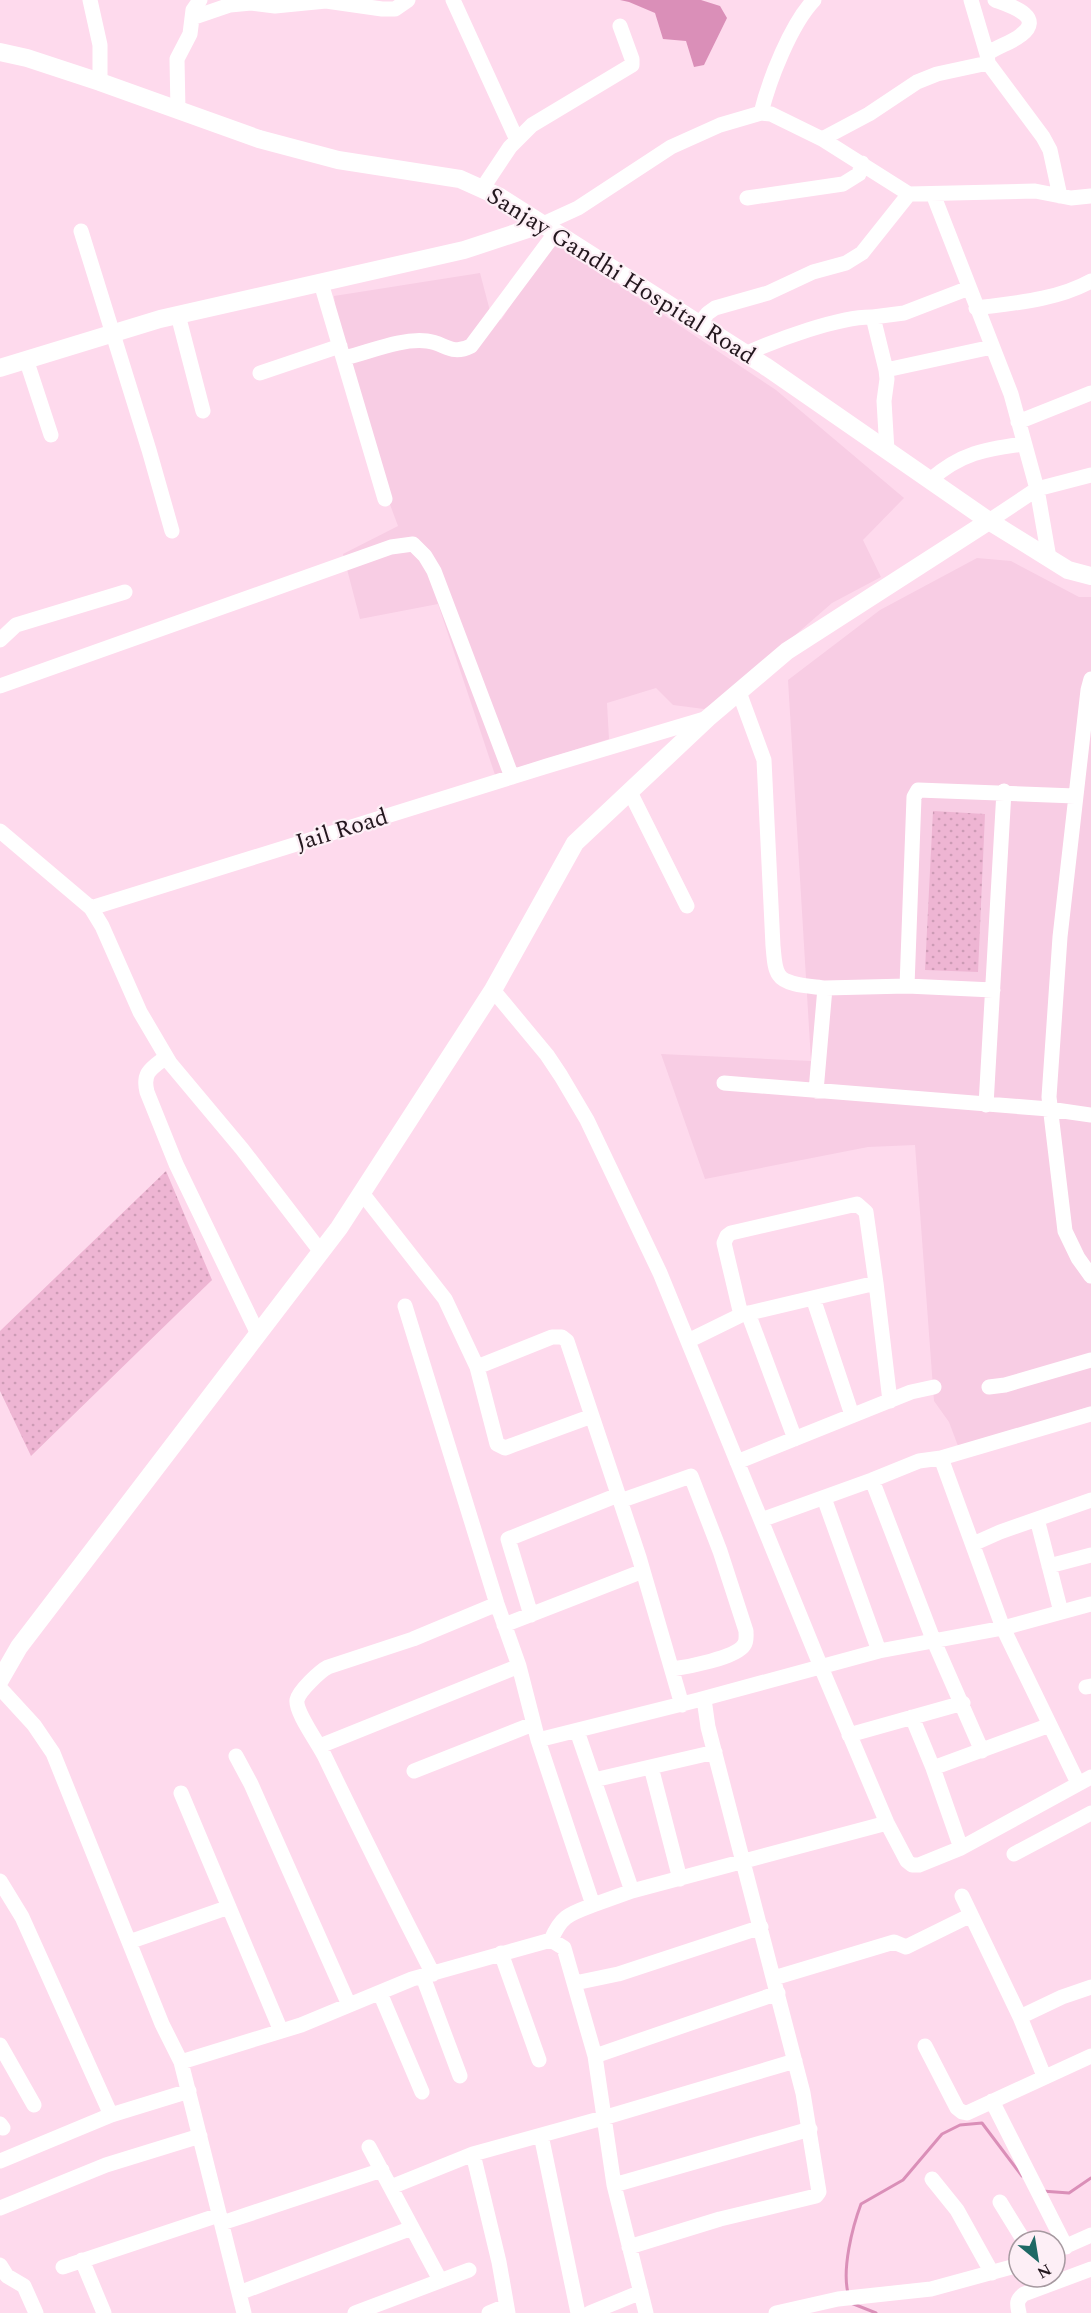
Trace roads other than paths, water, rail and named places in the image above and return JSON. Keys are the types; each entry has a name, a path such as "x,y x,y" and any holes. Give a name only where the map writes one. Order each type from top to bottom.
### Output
{"main road":[{"name":"Sanjay Gandhi Hospital Road","path":"0,52 27,58 100,82 259,139 338,160 460,179 500,197 746,354 989,521 1068,570 1091,576"},
{"path":"0,368 178,315 464,250 550,228"},
{"path":"0,1680 19,1647 321,1252 362,1193 493,990 575,843 708,718 787,651 989,521"}],"street":[{"path":"90,0 100,45 100,82"},
{"path":"178,111 177,59 190,34 193,10 200,0"},
{"path":"192,18 230,5 251,3 275,6 326,1 395,9 408,0"},
{"path":"453,0 517,140"},
{"path":"761,113 766,94 789,39 802,15 814,0"},
{"path":"971,0 987,59 1050,150 1060,196"},
{"path":"822,139 869,114 917,81 987,59 1021,35 1029,23 1027,15 1020,9 995,0"},
{"path":"482,189 510,147 532,125 632,65 620,26"},
{"path":"260,372 342,352 416,340 430,341 456,351 471,346 550,228 671,147 720,125 761,113 771,114 822,139 909,194 1035,190 1060,196 1080,198 1091,196"},
{"path":"747,198 843,184 859,174 862,163"},
{"path":"699,324 715,308 768,293 813,272 855,259 909,194"},
{"path":"933,194 1011,394 1037,489 1049,558"},
{"path":"81,231 172,531"},
{"path":"976,308 1032,300 1079,287 1091,281"},
{"path":"321,283 385,499"},
{"path":"746,354 770,342 858,316 873,317 904,313 969,288"},
{"path":"178,315 203,411"},
{"path":"873,317 887,379 884,401 887,451"},
{"path":"886,370 992,347"},
{"path":"27,359 51,435"},
{"path":"1018,422 1091,393"},
{"path":"930,480 960,458 971,453 987,448 1024,444"},
{"path":"989,521 1037,489 1091,475"},
{"path":"0,686 391,547 413,544 425,556 434,571 512,777"},
{"path":"0,640 16,625 125,592"},
{"path":"1091,679 1075,796 1060,937 1049,1109 1065,1231 1078,1258 1091,1276"},
{"path":"738,692 764,760 773,946 777,973 781,978 790,982 825,988 907,986 993,990"},
{"name":"Jail Road","path":"91,908 708,718"},
{"path":"907,986 914,797 918,790 1075,796"},
{"path":"630,792 687,906"},
{"path":"986,1105 1005,792"},
{"path":"0,831 91,908 102,926 140,1012 166,1057 242,1149 321,1252"},
{"path":"816,1091 825,988"},
{"path":"493,990 547,1055 582,1111 660,1273 820,1667 887,1823 907,1861 912,1865 919,1865 961,1848 1084,1780 1050,1725 1003,1628 941,1458"},
{"path":"166,1057 147,1072 144,1081 147,1092 176,1164 258,1334"},
{"path":"724,1083 1049,1109 1091,1115"},
{"path":"362,1193 445,1299 477,1367 497,1444 505,1448 592,1416"},
{"path":"795,1439 744,1314 724,1243 731,1233 857,1204 866,1212 890,1401"},
{"path":"688,1341 744,1314 876,1283"},
{"path":"813,1298 852,1415"},
{"path":"405,1306 497,1604 519,1666 538,1740 592,1905"},
{"path":"477,1367 552,1337 562,1337 567,1341 643,1571 682,1705"},
{"path":"989,1387 1005,1386 1091,1360"},
{"path":"737,1462 911,1392 934,1387"},
{"path":"761,1521 919,1461 941,1458 1091,1414"},
{"path":"531,1615 508,1539 619,1498 691,1476 720,1551 746,1631 746,1639 738,1651 672,1669"},
{"path":"872,1480 933,1639 963,1703 982,1751"},
{"path":"824,1498 879,1651"},
{"path":"973,1544 1000,1532 1091,1500"},
{"path":"1037,1519 1061,1612"},
{"path":"1049,1566 1091,1556"},
{"path":"504,1625 643,1571"},
{"path":"460,2076 428,1975 320,1746 299,1710 297,1701 300,1694 321,1671 413,1639 497,1604"},
{"path":"538,1740 682,1705 879,1651 933,1639 1003,1628 1091,1604"},
{"path":"320,1746 519,1666"},
{"path":"0,1688 34,1725 53,1753 162,2024 182,2062 244,2313"},
{"path":"629,2247 720,2219 816,2196 819,2192 810,2129 795,2061 715,1752 704,1699"},
{"path":"849,1735 963,1703"},
{"path":"912,1717 933,1768 961,1848"},
{"path":"414,1771 534,1724"},
{"path":"933,1768 1050,1725"},
{"path":"577,1731 632,1891"},
{"path":"594,1780 715,1752"},
{"path":"236,1756 251,1784 349,2006"},
{"path":"651,1767 680,1879"},
{"path":"181,1792 281,2031"},
{"path":"1014,1854 1091,1813"},
{"path":"551,1940 558,1924 564,1918 632,1891 744,1863 887,1823"},
{"path":"0,1881 22,1917 111,2115"},
{"path":"962,1896 1020,2017 1044,2076"},
{"path":"129,1942 229,1907"},
{"path":"595,2056 894,1942 906,1947 971,1915"},
{"path":"575,1983 618,1974 761,1927"},
{"path":"182,2062 281,2031 428,1975 551,1940 564,1948 595,2056 614,2185 646,2313"},
{"path":"501,1953 539,2060"},
{"path":"1020,2017 1062,1997 1091,1987"},
{"path":"380,1993 422,2092"},
{"path":"0,2045 34,2105"},
{"path":"925,2046 957,2108 962,2112 967,2112 1091,2056"},
{"path":"391,2187 473,2154 795,2061"},
{"path":"0,2161 111,2115 189,2091"},
{"path":"992,2101 1051,2229"},
{"path":"614,2185 810,2129"},
{"path":"541,2135 578,2313"},
{"path":"0,2208 106,2165 200,2136"},
{"path":"369,2147 440,2280"},
{"path":"473,2154 499,2262 507,2310 489,2313"},
{"path":"63,2267 382,2170"},
{"path":"932,2179 957,2210 992,2273"},
{"path":"1000,2202 1017,2229"},
{"path":"239,2293 412,2228"},
{"path":"1067,2246 1091,2235"},
{"path":"82,2260 104,2313"},
{"path":"776,2313 838,2299 931,2289 1007,2269"},
{"path":"1020,2313 1018,2298 1024,2294 1091,2269"},
{"path":"355,2313 468,2270"},
{"path":"2,2273 24,2286 36,2313"},
{"path":"590,2313 641,2292"}],"waterway":[{"path":"848,2293 847,2261 851,2236 861,2204 903,2180 942,2134 960,2125 982,2123 1022,2176"},
{"path":"1042,2191 1069,2193 1091,2178"},
{"path":"851,2303 876,2313"}]}
